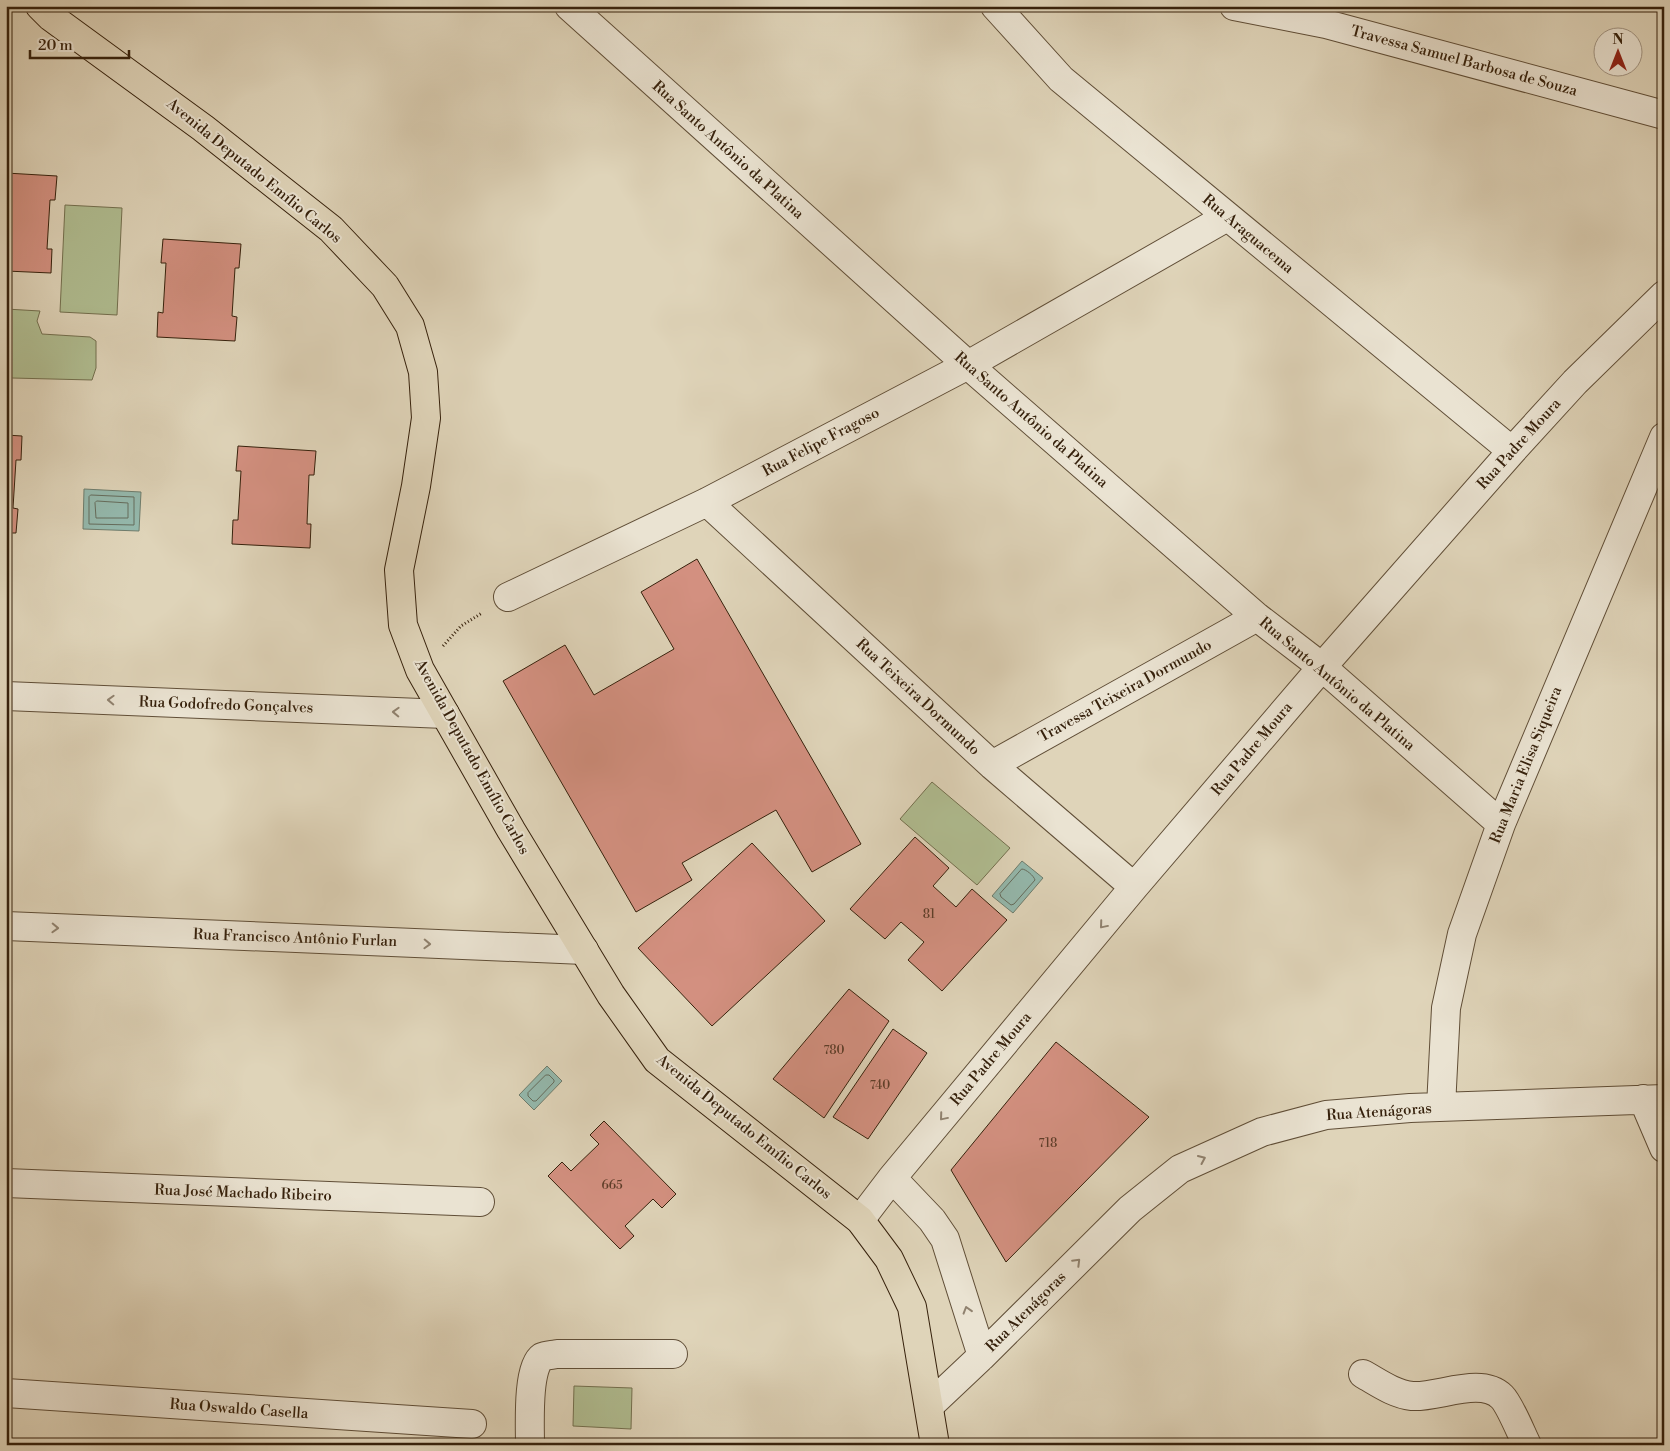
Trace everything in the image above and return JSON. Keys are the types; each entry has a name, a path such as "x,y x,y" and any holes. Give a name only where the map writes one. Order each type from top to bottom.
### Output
{"main road":[{"name":"Avenida Deputado Emílio Carlos","path":"40,6 51,17 202,128 331,229 385,286 410,326 423,372 426,418 416,486 398,570 403,625 420,670 511,830 611,995 657,1060 860,1220 888,1259 912,1307 936,1445"}],"street":[{"name":"Rua Santo Antônio da Platina","path":"569,6 968,365 1257,617 1322,667 1501,824"},
{"name":"Rua Araguacema","path":"995,6 1061,79 1512,452"},
{"name":"Travessa Samuel Barbosa de Souza","path":"1234,6 1326,24 1664,115"},
{"name":"Rua Felipe Fragoso","path":"508,597 707,502 968,365 1227,217"},
{"name":"Rua Padre Moura","path":"860,1220 892,1178 1134,888 1322,667 1575,382 1664,295"},
{"name":"Rua Maria Elisa Siqueira","path":"1441,1107 1446,1008 1462,934 1501,824 1664,437"},
{"name":"Rua Teixeira Dormundo","path":"707,502 992,765 1134,888"},
{"name":"Travessa Teixeira Dormundo","path":"992,765 1257,617"},
{"name":"Rua Godofredo Gonçalves","path":"6,696 445,714"},
{"name":"Rua Francisco Antônio Furlan","path":"6,926 584,950"},
{"name":"Rua Atenágoras","path":"929,1406 1130,1210 1180,1169 1262,1132 1326,1115 1441,1107 1653,1099"},
{"path":"1653,1099 1664,1148"},
{"path":"892,1178 932,1220 945,1239 982,1356"},
{"name":"Rua José Machado Ribeiro","path":"6,1183 480,1202"},
{"path":"530,1445 532,1380 534,1368 542,1357 557,1354 674,1354"},
{"path":"1364,1374 1394,1392 1413,1396 1466,1389 1483,1388 1495,1391 1504,1398 1527,1445"},
{"name":"Rua Oswaldo Casella","path":"6,1393 472,1424"}],"path":[{"path":"420,670 461,626 508,597"}],"green space":[{"path":"65,205 122,208 117,315 60,312"},
{"path":"6,309 40,311 37,321 42,334 90,337 96,341 96,368 92,380 12,378 6,371"},
{"path":"932,782 1010,848 977,885 900,819"},
{"path":"574,1386 632,1388 631,1429 573,1426"}],"water":[{"path":"84,489 141,492 139,531 83,529"},
{"path":"1022,861 1043,878 1013,913 992,896"},
{"path":"547,1066 562,1081 534,1110 519,1095"}],"building":[{"path":"6,173 57,176 55,200 50,200 47,249 52,249 51,273 6,271"},
{"path":"163,239 241,244 239,268 235,268 232,316 237,317 235,341 157,337 158,312 163,313 166,263 161,263"},
{"path":"6,435 22,436 21,460 16,460 13,508 18,509 16,533 6,533"},
{"path":"238,446 316,451 314,475 309,475 307,524 311,524 310,548 232,544 233,520 238,520 241,471 236,471"},
{"path":"697,559 861,844 812,872 776,810 682,863 692,880 636,912 503,681 565,645 594,695 674,649 641,592"},
{"path":"915,837 949,868 933,886 956,907 972,889 1007,920 942,991 908,960 924,942 901,922 885,939 850,909"},
{"path":"752,843 825,921 712,1026 638,948"},
{"path":"849,989 889,1021 824,1118 773,1079"},
{"path":"893,1029 927,1053 868,1139 833,1117"},
{"path":"1056,1042 1149,1117 1006,1262 951,1170"},
{"path":"604,1121 676,1194 662,1208 653,1199 625,1226 634,1236 620,1249 548,1176 562,1162 571,1171 599,1144 590,1135"}]}
